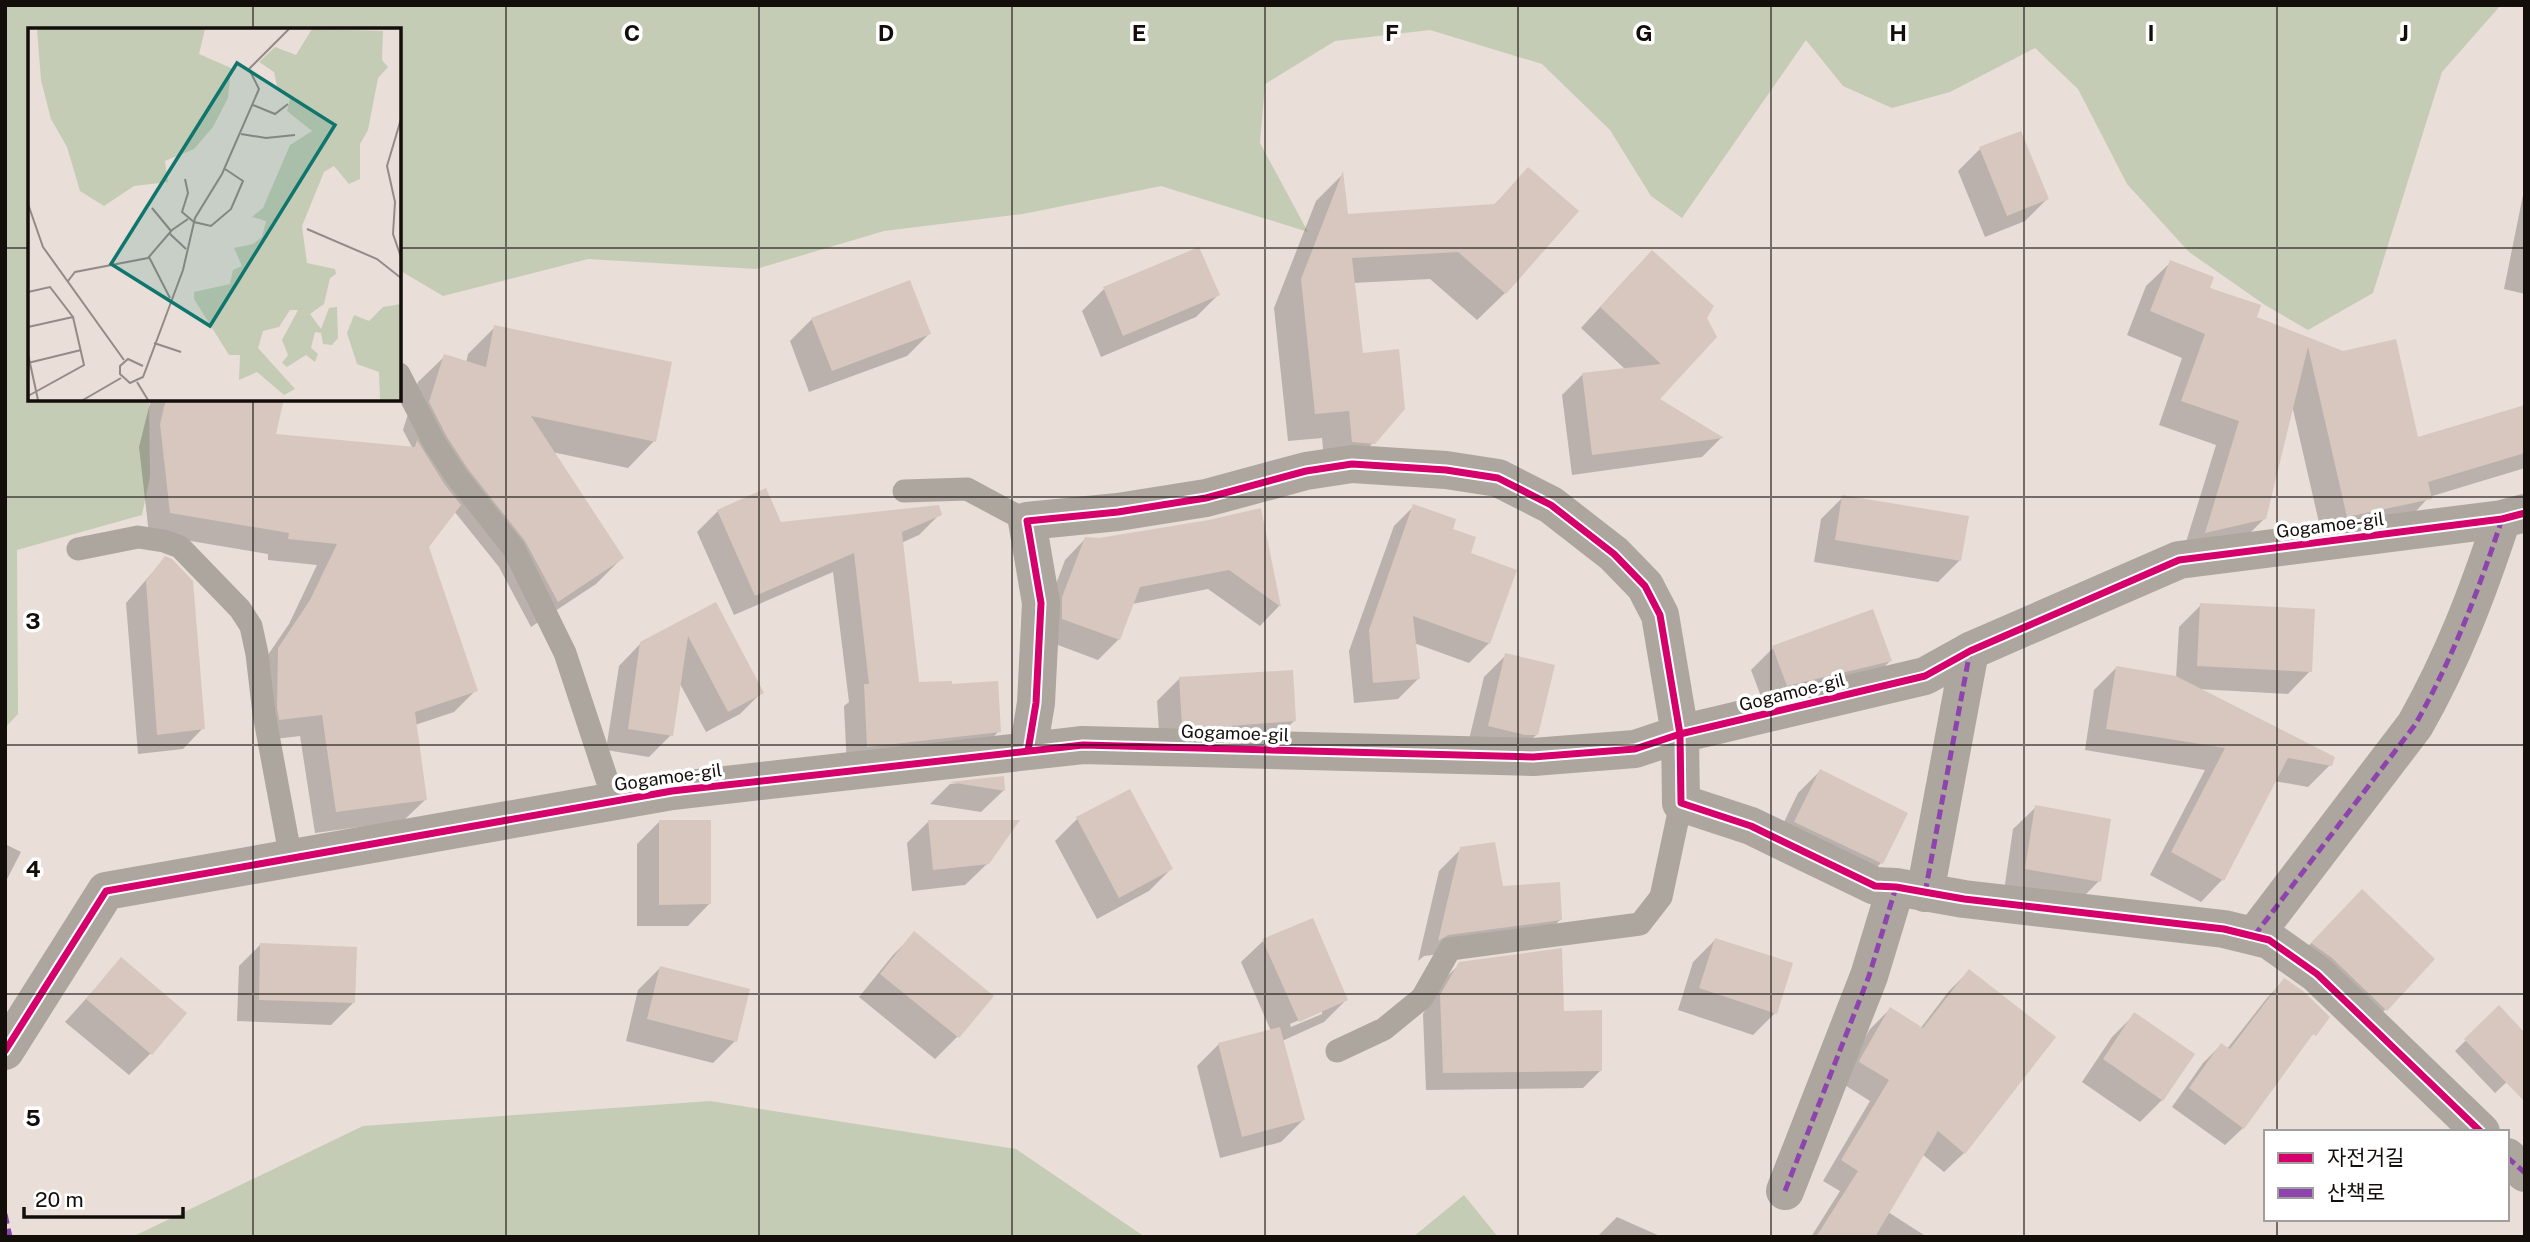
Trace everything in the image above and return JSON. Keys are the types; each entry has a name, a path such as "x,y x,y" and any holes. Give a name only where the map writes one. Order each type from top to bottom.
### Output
{"street":[{"path":"1028,751 1037,703 1041,603 1027,521 1118,512 1206,498 1306,471 1352,464 1447,470 1498,478 1550,505 1614,554 1645,586 1660,615 1680,734 1681,803 1751,826 1875,886 1964,900 2224,929 2269,940 2317,974 2479,1130"},
{"name":"Gogamoe-gil","path":"5,1051 106,891 672,791 1083,745 1533,757 1635,749 1680,734 1925,676 1970,651 2179,560 2513,516"},
{"path":"2254,936 2415,725 2437,687 2513,516"},
{"path":"1785,1191 1869,976 1910,890 1970,651"},
{"path":"2509,1159 2525,1173"}],"lane":[{"path":"401,378 435,444 457,477 514,548 562,646 614,801"},
{"path":"904,491 967,489 1027,521"},
{"path":"78,549 138,537 172,544 180,547 240,609 251,626 257,654 264,714 291,859"},
{"path":"1337,1051 1384,1029 1422,998 1450,949 1640,924 1661,897 1681,803"}],"green space":[{"path":"5,5 2501,5 2442,72 2373,293 2308,330 2265,305 2189,252 2127,184 2078,89 2035,48 1950,92 1892,108 1843,86 1806,40 1682,218 1651,196 1610,130 1542,64 1430,30 1335,41 1265,84 1260,143 1308,232 1161,186 1023,214 884,231 756,269 588,259 443,296 401,271 401,28 28,28 28,401 149,401 150,477 142,515 17,550 18,714 5,728"},
{"path":"710,1101 1016,1149 1145,1237 132,1237 363,1126"},
{"path":"1464,1195 1498,1237 1413,1237"}],"building":[{"path":"2021,131 2049,199 2007,216 1979,147"},
{"path":"1528,167 1579,211 1506,294 1458,252 1352,258 1363,353 1399,349 1405,409 1375,444 1352,442 1349,411 1315,414 1301,279 1343,171 1348,214 1495,204"},
{"path":"1199,247 1220,295 1123,336 1103,287"},
{"path":"1652,250 1714,306 1707,318 1717,337 1660,399 1724,438 1592,455 1582,373 1661,364 1600,307"},
{"path":"2170,260 2214,277 2210,288 2261,305 2257,317 2343,351 2396,339 2418,437 2525,405 2525,453 2428,482 2432,499 2347,517 2308,347 2266,519 2205,533 2239,421 2181,401 2205,334 2150,311"},
{"path":"910,280 931,334 832,371 811,318"},
{"path":"494,325 672,362 656,442 531,416 624,558 558,602 525,541 468,469 429,402 444,354 486,367"},
{"path":"166,401 284,401 276,434 415,447 417,440 461,505 429,547 478,691 415,712 427,800 336,812 322,715 279,720 277,708 278,648 310,600 337,544 288,539 289,533 170,513 160,424"},
{"path":"766,488 781,522 939,505 942,515 902,532 919,682 952,681 952,684 998,681 1001,732 867,747 864,684 869,684 854,553 755,596 717,510"},
{"path":"1842,495 1969,516 1961,561 1835,540"},
{"path":"1413,504 1456,519 1453,529 1476,537 1471,553 1517,570 1490,644 1413,616 1420,679 1373,683 1369,630"},
{"path":"1261,508 1281,607 1229,570 1140,587 1120,640 1062,619 1062,597 1085,537 1099,538 1209,520"},
{"path":"165,556 172,559 193,581 205,729 157,735 146,581"},
{"path":"716,602 764,693 728,712 688,636 673,736 628,729 640,642"},
{"path":"2200,603 2315,609 2312,672 2197,666"},
{"path":"1873,609 1892,661 1787,686 1772,646"},
{"path":"1505,653 1555,665 1538,735 1525,735 1488,726"},
{"path":"2116,666 2176,676 2335,757 2332,766 2288,758 2224,881 2171,852 2225,748 2106,729"},
{"path":"1293,670 1296,721 1216,727 1182,726 1179,677"},
{"path":"1820,769 1908,813 1883,864 1794,822"},
{"path":"1004,776 1005,791 949,782"},
{"path":"1130,789 1173,869 1119,898 1076,817"},
{"path":"2035,805 2111,819 2101,882 2025,869"},
{"path":"659,820 711,820 711,904 659,905"},
{"path":"928,820 1020,820 989,864 933,870"},
{"path":"1495,842 1503,886 1560,882 1562,920 1448,935 1438,941 1460,847"},
{"path":"2362,889 2435,959 2387,1011 2332,958 2311,943"},
{"path":"1313,918 1348,1000 1299,1022 1262,939"},
{"path":"914,931 994,996 959,1038 880,974"},
{"path":"1715,938 1793,963 1777,1014 1699,988"},
{"path":"260,943 357,947 355,1003 259,1000"},
{"path":"1562,948 1564,1011 1602,1010 1602,1071 1443,1073 1440,995 1459,962"},
{"path":"121,957 187,1013 152,1055 86,999"},
{"path":"660,966 750,989 737,1042 647,1019"},
{"path":"1969,969 2056,1037 1965,1154 1938,1131 1875,1237 1816,1237 1858,1171 1841,1160 1889,1080 1859,1062 1860,1059 1890,1007 1923,1028"},
{"path":"2284,978 2303,991 2330,1017 2316,1036 2313,1034 2244,1129 2189,1088 2221,1043 2230,1049"},
{"path":"2499,1005 2525,1033 2525,1102 2464,1039"},
{"path":"2134,1012 2195,1054 2163,1101 2103,1059"},
{"path":"1280,1027 1305,1120 1242,1137 1218,1043"}],"marked path":[{"path":"2254,936 2415,725 2464,624 2502,519"},
{"path":"1925,893 1970,651"},
{"path":"1785,1191 1869,976 1896,887"},
{"path":"2509,1159 2525,1173"},
{"path":"5,1214 10,1237"}],"cycle path":[{"path":"1028,751 1036,703 1041,603 1027,521 1118,512 1206,498 1306,471 1352,464 1446,470 1498,478 1551,505 1614,554 1645,586 1660,615 1680,734 1681,803 1751,826 1875,886 2224,929 2269,940 2317,974 2479,1130"},
{"path":"5,1051 106,891 672,791 1083,745 1533,757 1635,749 1680,734 1925,676 1970,651 2179,560 2502,519 2525,513"}]}
